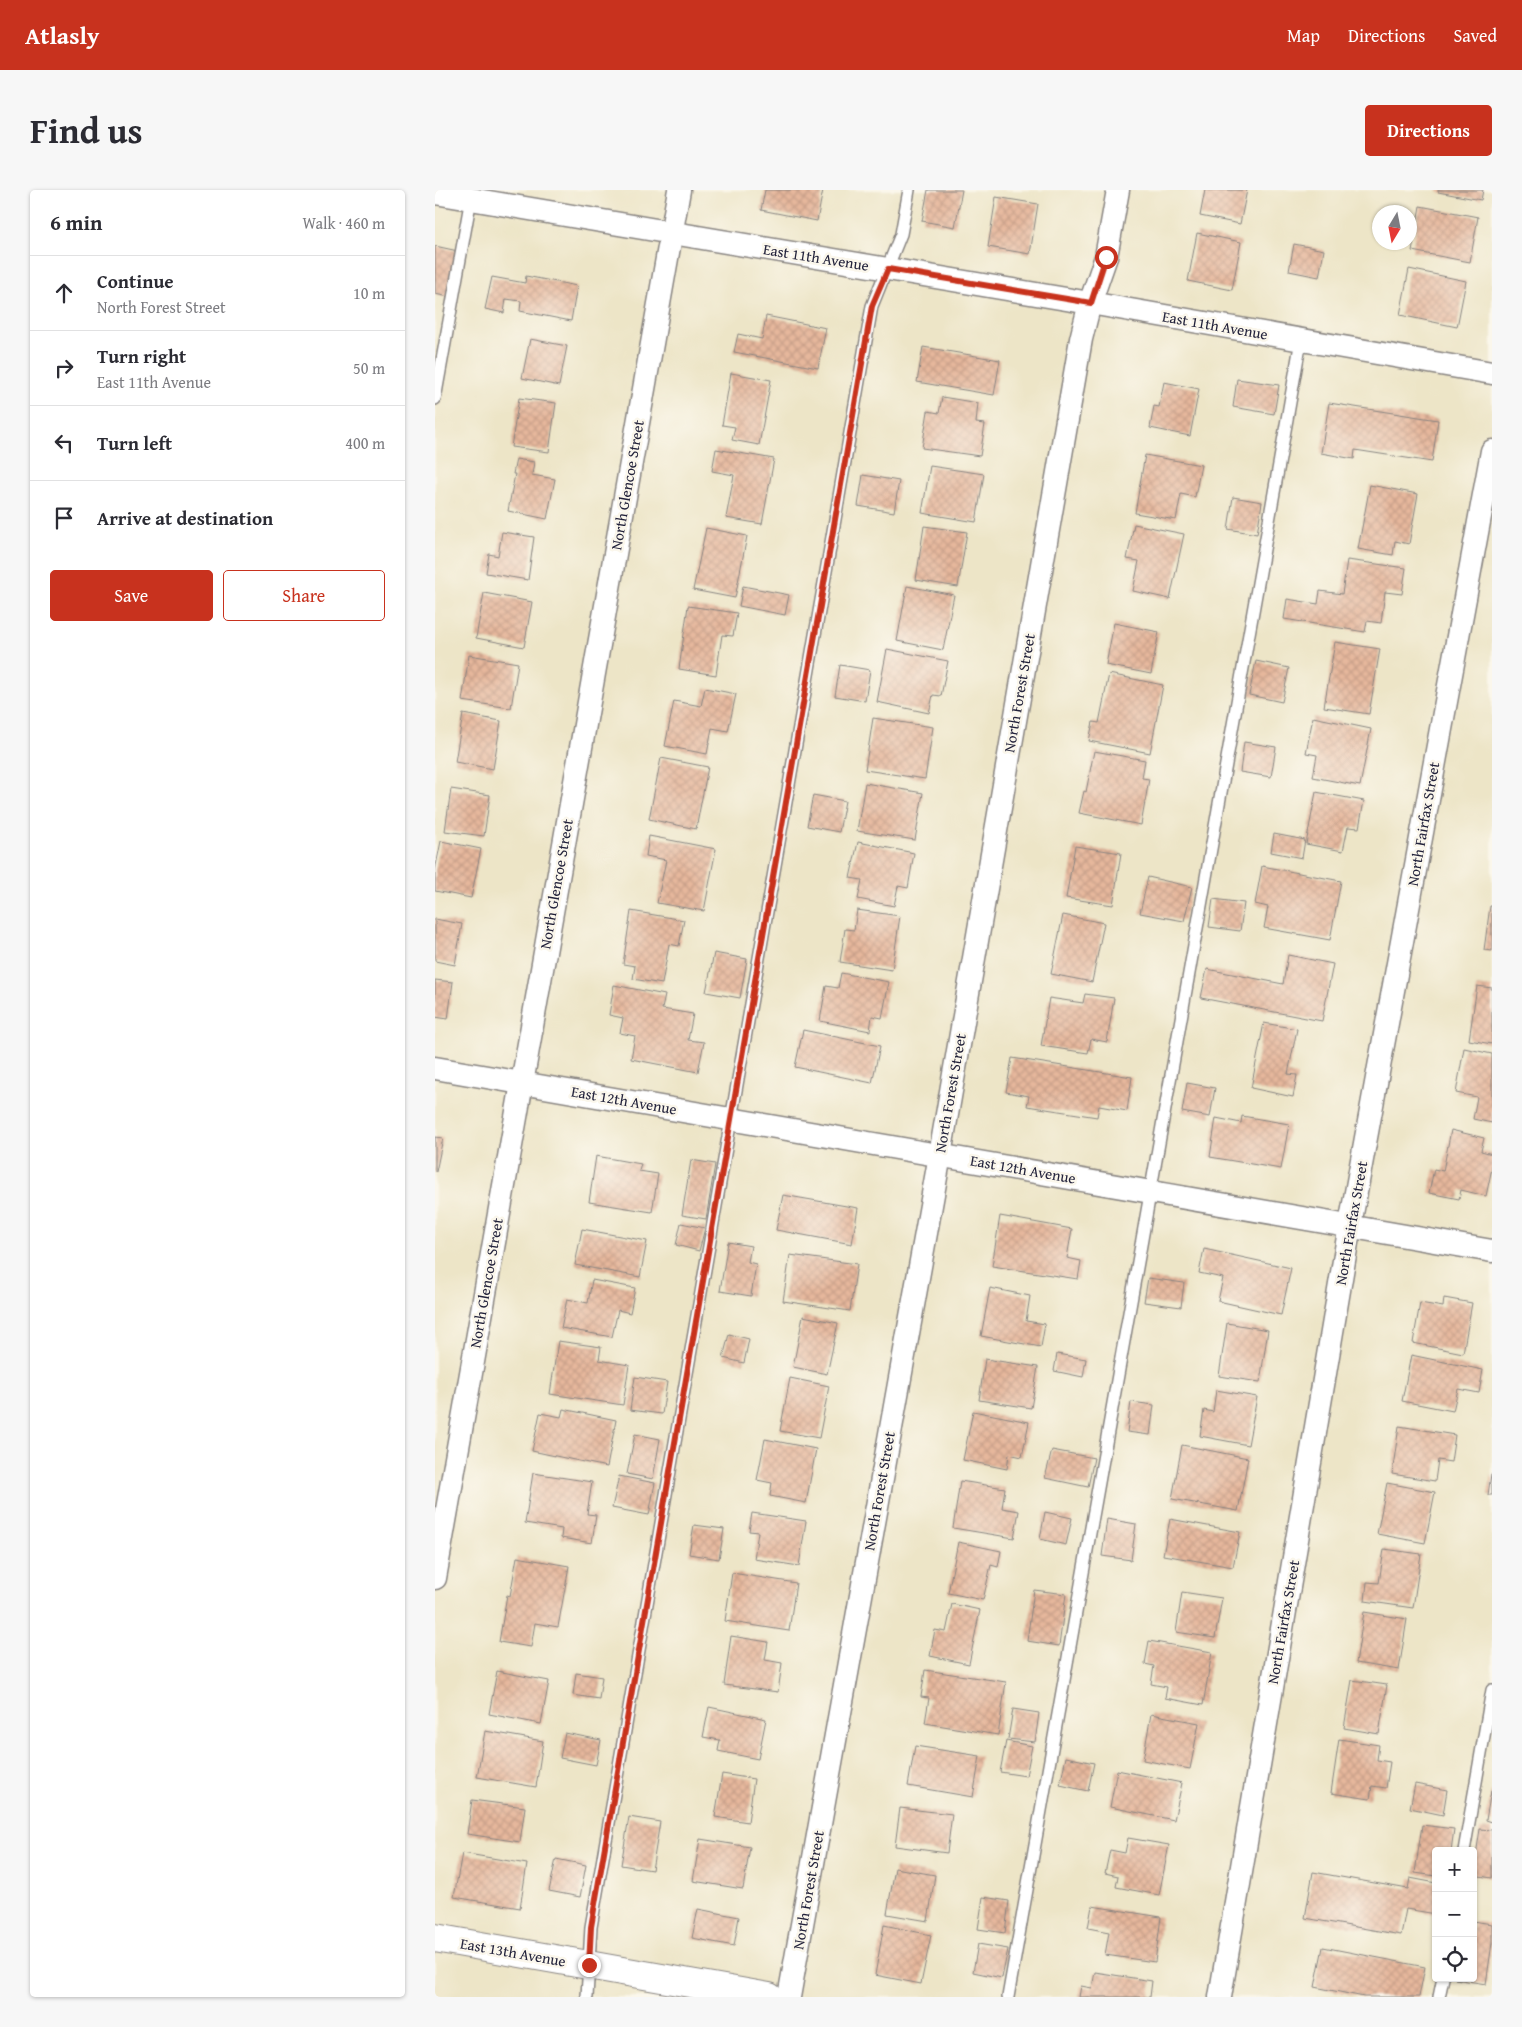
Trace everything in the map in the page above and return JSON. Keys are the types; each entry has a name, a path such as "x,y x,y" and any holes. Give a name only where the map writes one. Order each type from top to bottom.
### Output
{"main road":[{"name":"East 13th Avenue","path":"435,1938 769,1997"}],"street":[{"name":"North Glencoe Street","path":"435,1578 679,190"},
{"name":"North Forest Street","path":"789,1997 939,1155 1081,339 1106,257 1118,190"},
{"name":"East 11th Avenue","path":"435,192 1492,373"},
{"name":"North Fairfax Street","path":"1220,1997 1350,1225 1492,451"},
{"name":"East 12th Avenue","path":"435,1068 1492,1251"}],"lane":[{"path":"587,1997 593,1917 723,1157 732,1119 872,306 901,234 909,190"},
{"path":"435,399 471,198"},
{"path":"1008,1997 1301,340"},
{"path":"1466,1847 1492,1690"},
{"path":"1439,1997 1442,1982"}],"building":[{"path":"765,190 823,190 817,221 761,210"},
{"path":"928,190 962,190 955,227 922,221"},
{"path":"1205,190 1247,190 1240,224 1200,216"},
{"path":"1438,190 1483,190 1481,200 1438,192"},
{"path":"996,197 1038,204 1030,254 988,247"},
{"path":"1420,206 1478,217 1470,262 1412,251 1417,250 1417,223"},
{"path":"1197,233 1241,242 1232,290 1188,281"},
{"path":"1294,244 1324,250 1319,277 1289,271"},
{"path":"435,246 458,251 449,297 435,294"},
{"path":"1409,269 1466,281 1457,327 1400,315"},
{"path":"526,276 577,286 571,321 520,311 521,301 506,299 504,313 485,309 492,277 525,283"},
{"path":"766,316 826,328 818,368 734,352 738,334 762,339"},
{"path":"530,339 567,346 559,386 522,378"},
{"path":"923,347 1000,360 994,395 917,382"},
{"path":"731,373 771,380 759,445 732,440 735,427 722,425"},
{"path":"1237,379 1279,385 1274,414 1233,407"},
{"path":"1164,382 1199,389 1190,436 1150,428 1154,406 1159,407"},
{"path":"942,397 978,403 976,423 985,424 980,456 922,448 928,411 939,413"},
{"path":"519,398 556,403 549,452 511,447"},
{"path":"1329,403 1438,420 1432,462 1355,450 1354,459 1321,453"},
{"path":"716,449 774,459 762,524 726,518 734,475 712,471"},
{"path":"1145,455 1201,465 1195,497 1181,494 1176,520 1135,513"},
{"path":"516,459 534,462 532,475 555,479 547,519 508,511"},
{"path":"930,466 984,474 976,522 922,513"},
{"path":"863,475 899,481 894,512 858,506"},
{"path":"1370,485 1418,494 1409,544 1395,541 1393,555 1358,549"},
{"path":"1233,497 1262,502 1257,534 1228,529"},
{"path":"1134,524 1184,534 1170,599 1133,591 1139,561 1127,559"},
{"path":"924,526 967,532 958,587 916,580"},
{"path":"706,528 747,536 735,598 693,590"},
{"path":"502,532 534,537 528,580 486,573 489,554 498,556"},
{"path":"1347,560 1406,568 1402,594 1385,592 1381,623 1367,621 1365,632 1284,619 1287,599 1318,604 1320,591 1342,594"},
{"path":"743,586 789,595 785,615 739,606"},
{"path":"907,586 954,595 943,650 897,641"},
{"path":"484,593 532,602 524,647 476,638"},
{"path":"688,606 737,613 733,636 722,635 716,675 679,669"},
{"path":"1114,623 1159,632 1151,674 1106,665"},
{"path":"1335,642 1380,649 1369,714 1324,707"},
{"path":"887,649 948,661 941,696 933,695 929,713 877,702"},
{"path":"469,655 518,663 511,708 462,701"},
{"path":"1256,661 1289,668 1282,702 1249,695"},
{"path":"840,665 870,670 865,701 835,696"},
{"path":"1109,674 1163,685 1150,753 1089,741 1093,722 1099,723"},
{"path":"705,688 736,694 728,731 712,728 707,754 665,746 674,701 701,706"},
{"path":"463,714 501,721 493,769 455,762"},
{"path":"1313,717 1371,729 1360,786 1313,777 1317,755 1306,753"},
{"path":"873,718 933,727 925,779 865,770"},
{"path":"1244,742 1276,747 1271,777 1240,772"},
{"path":"1094,751 1145,760 1142,778 1149,779 1141,825 1079,813 1084,791 1086,792"},
{"path":"661,758 708,767 696,829 649,819"},
{"path":"865,783 923,793 915,840 857,831"},
{"path":"451,789 490,795 484,836 445,831"},
{"path":"1316,792 1364,801 1359,828 1348,827 1343,851 1306,844"},
{"path":"813,795 845,801 839,832 807,826"},
{"path":"1274,834 1305,840 1302,858 1271,852"},
{"path":"649,836 716,849 704,911 657,903 666,860 646,856"},
{"path":"441,841 481,849 471,898 435,891 435,871"},
{"path":"858,842 914,853 908,888 898,886 894,906 858,899 862,880 850,878"},
{"path":"1075,846 1121,853 1113,905 1066,898"},
{"path":"1262,866 1341,881 1330,940 1264,928 1268,907 1255,904"},
{"path":"1148,877 1192,887 1184,921 1140,913"},
{"path":"1213,899 1244,903 1240,931 1209,927"},
{"path":"1490,906 1492,906 1492,951 1484,950"},
{"path":"857,910 900,916 892,970 840,962 845,929 854,930"},
{"path":"631,911 684,920 679,946 669,944 662,984 633,979 635,966 623,964"},
{"path":"1063,915 1104,923 1092,982 1051,974"},
{"path":"435,919 462,924 455,965 435,961"},
{"path":"714,953 747,959 740,998 706,992"},
{"path":"1288,955 1333,964 1322,1021 1201,998 1207,969 1283,984"},
{"path":"841,973 889,982 882,1018 872,1016 870,1031 820,1021 826,986 838,988"},
{"path":"435,980 453,982 448,1019 435,1017"},
{"path":"614,985 665,995 662,1009 693,1014 688,1040 704,1042 698,1072 631,1059 635,1036 620,1033 623,1018 609,1015"},
{"path":"1477,986 1492,988 1492,1044 1469,1040"},
{"path":"1085,994 1114,998 1107,1042 1091,1039 1088,1053 1041,1046 1049,998 1083,1003"},
{"path":"1264,1023 1297,1029 1288,1074 1297,1075 1293,1097 1251,1088"},
{"path":"803,1030 880,1046 872,1083 795,1067"},
{"path":"1464,1048 1492,1054 1492,1123 1473,1119 1477,1097 1456,1093"},
{"path":"1012,1058 1132,1077 1127,1111 1099,1106 1097,1117 1027,1106 1029,1096 1006,1092"},
{"path":"1187,1083 1215,1088 1210,1117 1182,1112"},
{"path":"1242,1116 1289,1124 1281,1169 1210,1157 1216,1118 1241,1123"},
{"path":"1451,1130 1484,1138 1481,1151 1492,1154 1492,1168 1486,1196 1461,1190 1459,1199 1429,1193 1434,1169 1443,1171"},
{"path":"435,1137 443,1138 436,1172 435,1172"},
{"path":"596,1156 641,1164 639,1171 658,1174 652,1212 589,1202"},
{"path":"691,1160 715,1164 706,1219 682,1215"},
{"path":"783,1195 858,1208 852,1244 776,1230"},
{"path":"1000,1216 1072,1229 1067,1258 1081,1261 1078,1279 992,1266"},
{"path":"681,1223 705,1228 699,1251 676,1245"},
{"path":"582,1229 647,1241 640,1277 575,1265"},
{"path":"728,1242 751,1246 748,1262 756,1264 751,1296 720,1291"},
{"path":"1204,1249 1291,1268 1281,1315 1218,1301 1223,1278 1199,1273"},
{"path":"790,1255 857,1264 850,1311 783,1301"},
{"path":"1148,1278 1184,1283 1181,1307 1144,1302"},
{"path":"592,1280 635,1288 630,1313 618,1310 612,1337 561,1328 567,1299 588,1303"},
{"path":"990,1288 1030,1296 1026,1321 1045,1324 1041,1347 981,1336"},
{"path":"1444,1298 1472,1303 1463,1353 1413,1343 1420,1303 1443,1307"},
{"path":"803,1316 838,1323 827,1374 793,1367"},
{"path":"1227,1323 1268,1330 1260,1382 1219,1376"},
{"path":"729,1334 749,1339 744,1363 723,1358"},
{"path":"558,1341 601,1347 599,1360 629,1365 623,1405 550,1394"},
{"path":"1057,1354 1086,1359 1083,1377 1054,1371"},
{"path":"1411,1355 1483,1370 1479,1393 1458,1389 1453,1411 1402,1401"},
{"path":"985,1359 1038,1367 1031,1408 979,1400"},
{"path":"635,1377 667,1382 662,1414 630,1410"},
{"path":"790,1378 829,1386 819,1438 780,1431"},
{"path":"1216,1390 1257,1397 1248,1445 1200,1436 1204,1410 1213,1412"},
{"path":"1131,1402 1154,1405 1150,1435 1127,1432"},
{"path":"563,1409 616,1420 607,1467 532,1451 540,1413 561,1417"},
{"path":"973,1411 1029,1422 1022,1457 1009,1454 1007,1469 963,1460"},
{"path":"1399,1426 1455,1435 1451,1462 1438,1460 1435,1481 1392,1474"},
{"path":"635,1434 660,1439 653,1479 627,1474"},
{"path":"765,1439 816,1449 806,1503 770,1496 772,1483 757,1480"},
{"path":"1182,1445 1248,1458 1238,1511 1172,1499"},
{"path":"1052,1450 1094,1458 1088,1487 1045,1478"},
{"path":"533,1473 592,1482 587,1514 596,1515 592,1543 561,1538 562,1529 525,1523"},
{"path":"1491,1474 1492,1495 1488,1495"},
{"path":"619,1476 655,1483 649,1515 612,1508"},
{"path":"960,1481 1005,1488 1002,1508 1019,1511 1014,1538 953,1528"},
{"path":"1387,1483 1435,1492 1425,1543 1377,1534"},
{"path":"1045,1512 1072,1518 1066,1545 1040,1539"},
{"path":"752,1513 806,1521 799,1566 754,1559 758,1532 749,1531"},
{"path":"1107,1519 1136,1524 1131,1560 1102,1556"},
{"path":"1170,1519 1240,1532 1233,1567 1163,1555"},
{"path":"694,1525 724,1529 719,1559 689,1554"},
{"path":"958,1542 1001,1551 998,1567 991,1565 983,1600 948,1593"},
{"path":"1384,1549 1421,1554 1413,1608 1365,1601 1367,1582 1379,1583"},
{"path":"517,1557 569,1566 558,1627 535,1623 531,1647 499,1642 507,1595 510,1596"},
{"path":"732,1573 796,1583 789,1631 725,1621"},
{"path":"1034,1590 1066,1594 1059,1646 1027,1641"},
{"path":"1182,1592 1222,1598 1215,1638 1176,1632"},
{"path":"952,1604 980,1610 969,1664 930,1656 935,1630 946,1632"},
{"path":"1364,1612 1407,1619 1399,1670 1356,1663"},
{"path":"731,1636 768,1642 765,1660 782,1663 778,1692 724,1685"},
{"path":"1149,1641 1212,1652 1203,1705 1165,1698 1167,1687 1151,1684 1154,1666 1145,1664"},
{"path":"925,1670 1006,1682 998,1735 925,1723 929,1698 921,1697"},
{"path":"497,1671 549,1681 541,1724 489,1714"},
{"path":"576,1673 602,1677 599,1699 573,1695"},
{"path":"1352,1680 1387,1685 1379,1734 1344,1728"},
{"path":"709,1707 766,1719 758,1759 718,1751 720,1740 703,1737"},
{"path":"1013,1709 1039,1713 1035,1742 1008,1739"},
{"path":"1151,1714 1199,1723 1190,1769 1143,1760"},
{"path":"485,1731 543,1741 536,1787 477,1777"},
{"path":"565,1733 601,1740 596,1765 560,1758"},
{"path":"1339,1739 1379,1745 1377,1760 1390,1762 1386,1788 1372,1786 1370,1799 1331,1793"},
{"path":"1006,1741 1032,1746 1026,1776 1000,1772"},
{"path":"915,1746 980,1756 973,1797 908,1786"},
{"path":"1066,1757 1094,1763 1088,1791 1060,1785"},
{"path":"1117,1770 1182,1783 1174,1820 1110,1807"},
{"path":"722,1774 754,1779 748,1822 715,1817"},
{"path":"1415,1784 1447,1790 1443,1815 1410,1808"},
{"path":"1492,1791 1492,1822 1486,1820"},
{"path":"472,1800 525,1807 520,1842 467,1834"},
{"path":"900,1808 952,1814 947,1853 895,1846"},
{"path":"629,1817 660,1822 652,1870 621,1865"},
{"path":"1422,1825 1454,1829 1452,1847 1432,1847 1432,1875 1415,1873"},
{"path":"1480,1829 1492,1830 1492,1878 1477,1876 1477,1849"},
{"path":"1128,1838 1169,1845 1159,1895 1116,1887 1118,1876 1105,1873 1110,1850 1125,1853"},
{"path":"700,1839 750,1847 743,1889 693,1881"},
{"path":"462,1853 527,1864 520,1908 454,1897"},
{"path":"556,1859 586,1865 580,1897 549,1891"},
{"path":"895,1868 935,1875 928,1921 887,1914"},
{"path":"1313,1872 1408,1889 1410,1878 1432,1882 1432,1913 1406,1909 1401,1935 1305,1918"},
{"path":"983,1897 1009,1901 1005,1933 978,1929"},
{"path":"1092,1906 1161,1917 1155,1962 1105,1955 1109,1932 1088,1928"},
{"path":"698,1909 739,1917 734,1946 692,1938"},
{"path":"1477,1922 1492,1924 1492,1943 1486,1984 1474,1982 1477,1982"},
{"path":"884,1925 931,1935 921,1984 875,1975"},
{"path":"978,1944 1008,1949 1002,1978 973,1972"},
{"path":"1323,1947 1425,1967 1419,1997 1364,1997 1315,1987"},
{"path":"1095,1972 1152,1981 1150,1997 1079,1997 1081,1986 1092,1988"}],"route":[{"path":"589,1965 591,1927 872,306 888,269 1091,303 1106,257"}]}
